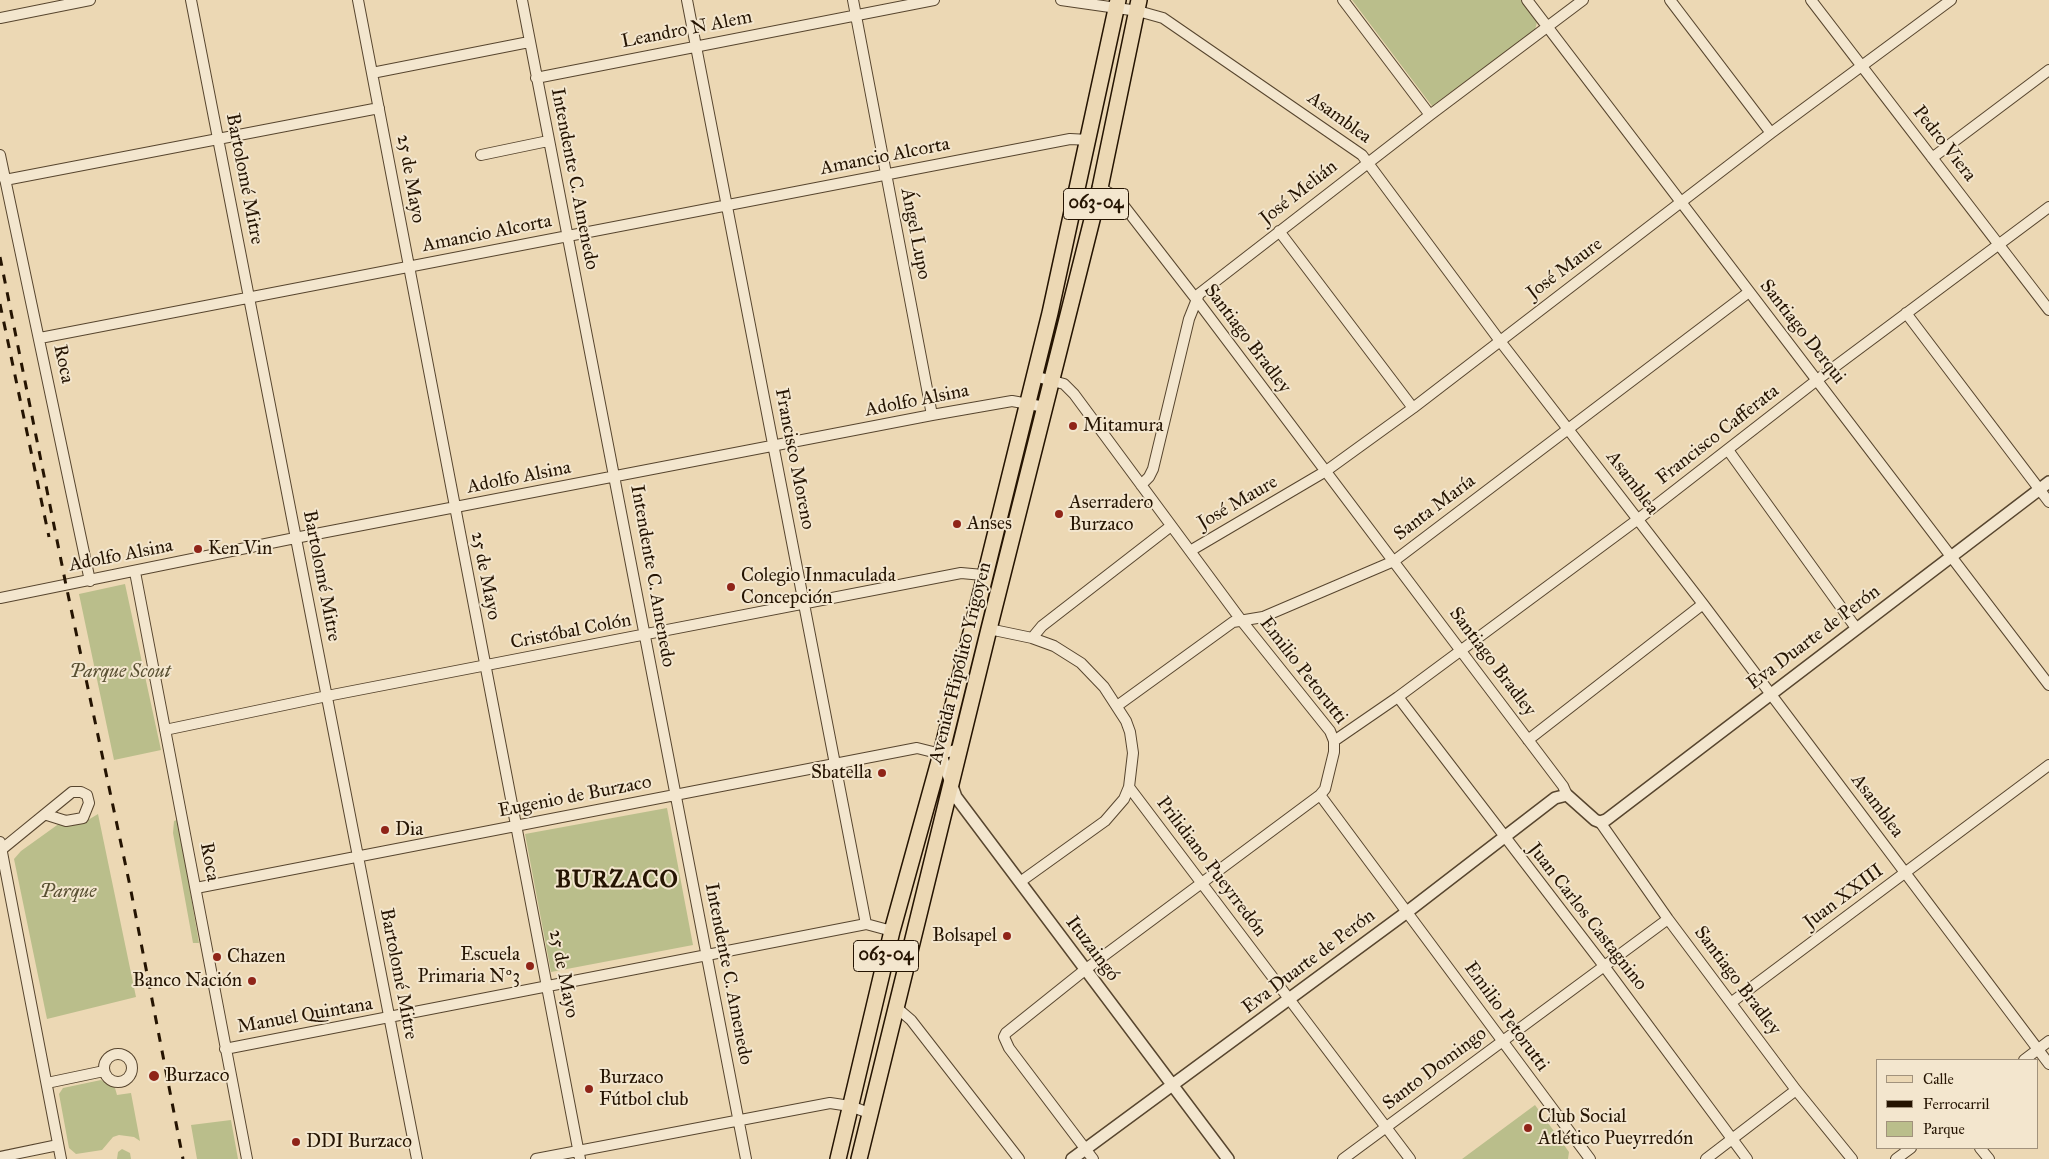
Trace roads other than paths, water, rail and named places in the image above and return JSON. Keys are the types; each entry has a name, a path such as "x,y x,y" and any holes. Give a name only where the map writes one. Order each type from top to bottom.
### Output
{"main road":[{"name":"Avenida Hipólito Yrigoyen","path":"838,1159 892,931 941,754 983,575 1034,376 1089,140 1117,4"},
{"name":"Avenida Hipólito Yrigoyen","path":"859,1159 989,628 1100,188 1138,6"}],"street":[{"path":"0,18 90,0"},
{"name":"Bartolomé Mitre","path":"191,0 417,1159"},
{"name":"25 de Mayo","path":"358,0 454,508 580,1155"},
{"name":"Intendente C. Amenedo","path":"522,0 548,141 616,478 746,1159"},
{"name":"Francisco Moreno","path":"687,0 866,924"},
{"name":"Ángel Lupo","path":"853,0 932,415"},
{"name":"Leandro N Alem","path":"536,78 696,45 934,0"},
{"path":"1061,0 1117,4"},
{"path":"1343,0 1430,115"},
{"name":"Santiago Derqui","path":"1527,0 2049,685"},
{"name":"José Melián","path":"1196,299 1204,289 1368,162 1583,0"},
{"path":"1670,0 1771,133"},
{"name":"Pedro Viera","path":"1811,0 2049,310"},
{"name":"José Maure","path":"1190,551 1326,471 1413,408 1771,133 1951,0"},
{"name":"Asamblea","path":"1117,4 1138,6 1163,18 1349,145 1368,162 1500,341 1703,604 2049,1064"},
{"path":"372,73 529,42"},
{"path":"1932,158 2049,70"},
{"path":"5,180 379,108"},
{"name":"Amancio Alcorta","path":"40,338 1070,139 1089,140"},
{"path":"481,155 548,141"},
{"name":"Roca","path":"0,155 90,581"},
{"name":"Santiago Bradley","path":"1100,188 1116,197 1196,299 1528,740 1567,795 1600,822 1668,919 1796,1090 1852,1159"},
{"name":"Francisco Cafferata","path":"1334,741 1398,697 1637,520 1906,312 2049,207"},
{"path":"1279,231 1413,408"},
{"name":"Santa María","path":"1117,706 1227,625 1241,620 1263,618 1394,561 1569,430 1748,292"},
{"path":"1140,485 1149,477 1153,469 1196,299"},
{"path":"1906,312 2049,502"},
{"name":"Emilio Petorutti","path":"1034,376 1064,384 1074,394 1241,620 1330,731 1334,741 1325,789 1320,795 1589,1158"},
{"name":"Adolfo Alsina","path":"0,598 295,538 616,478 932,415 1012,401 1027,402 1045,407"},
{"path":"1728,450 1856,628"},
{"name":"Eva Duarte de Perón","path":"1600,822 1606,820 2049,482"},
{"name":"José Maure","path":"1032,638 1042,626 1171,526"},
{"name":"Roca","path":"135,572 247,1159"},
{"name":"Cristóbal Colón","path":"165,730 327,696 645,636 961,573 983,575"},
{"path":"1528,740 1703,604"},
{"path":"989,628 1032,638 1061,649 1081,663 1104,687 1117,706 1126,721 1133,742 1133,763 1129,787 1116,810 1096,828 1020,882"},
{"name":"Juan Carlos Castagnino","path":"1398,697 1604,966 1747,1159"},
{"name":"Eugenio de Burzaco","path":"196,888 676,796 836,762 917,748 941,754 959,749"},
{"name":"Ituzaingó","path":"941,754 951,788 1228,1159"},
{"name":"Juan XXIII","path":"1732,1002 2049,765"},
{"name":"Prilidiano Pueyrredón","path":"1129,787 1288,1000 1410,1159"},
{"path":"1093,1159 1006,1043 1004,1037 1010,1028 1086,969 1320,795"},
{"name":"Eva Duarte de Perón","path":"1072,1159 1407,912 1556,798 1567,795"},
{"path":"47,815 1,846 2,866 61,1159"},
{"name":"Santo Domingo","path":"1343,1159 1668,919"},
{"name":"Manuel Quintana","path":"225,1049 706,957 866,924 892,931"},
{"path":"897,1008 911,1020 1019,1159"},
{"path":"2025,1059 2049,1041"},
{"path":"47,1083 104,1071"},
{"path":"1706,1159 1796,1090"},
{"path":"536,1159 580,1155 739,1120 830,1103 850,1106 869,1113"},
{"path":"0,1157 58,1145"},
{"path":"1896,1159 1910,1149"},
{"path":"1981,1149 1989,1159"}],"railway":[{"path":"0,257 66,585 130,886 183,1159"},
{"path":"0,304 49,537"}],"place":[{"name":"Mitamura","path":"1073,426"},
{"name":"Aserradero Burzaco","path":"1059,514"},
{"name":"Anses","path":"957,524"},
{"name":"Ken Vin","path":"198,549"},
{"name":"Colegio Inmaculada Concepción","path":"731,587"},
{"name":"Sbatella","path":"882,773"},
{"name":"Dia","path":"385,830"},
{"name":"Bolsapel","path":"1007,936"},
{"name":"Chazen","path":"217,957"},
{"name":"Escuela Primaria Nº3","path":"530,966"},
{"name":"Banco Nación","path":"252,981"},
{"name":"Burzaco","path":"154,1076"},
{"name":"Burzaco Fútbol club","path":"589,1089"},
{"name":"Club Social Atlético Pueyrredón","path":"1528,1128"},
{"name":"DDI Burzaco","path":"296,1142"}],"district":[{"name":"BURZACO","path":"617,881"}],"park label":[{"name":"Parque Scout","path":"120,672"},
{"name":"Parque","path":"68,892"}]}
